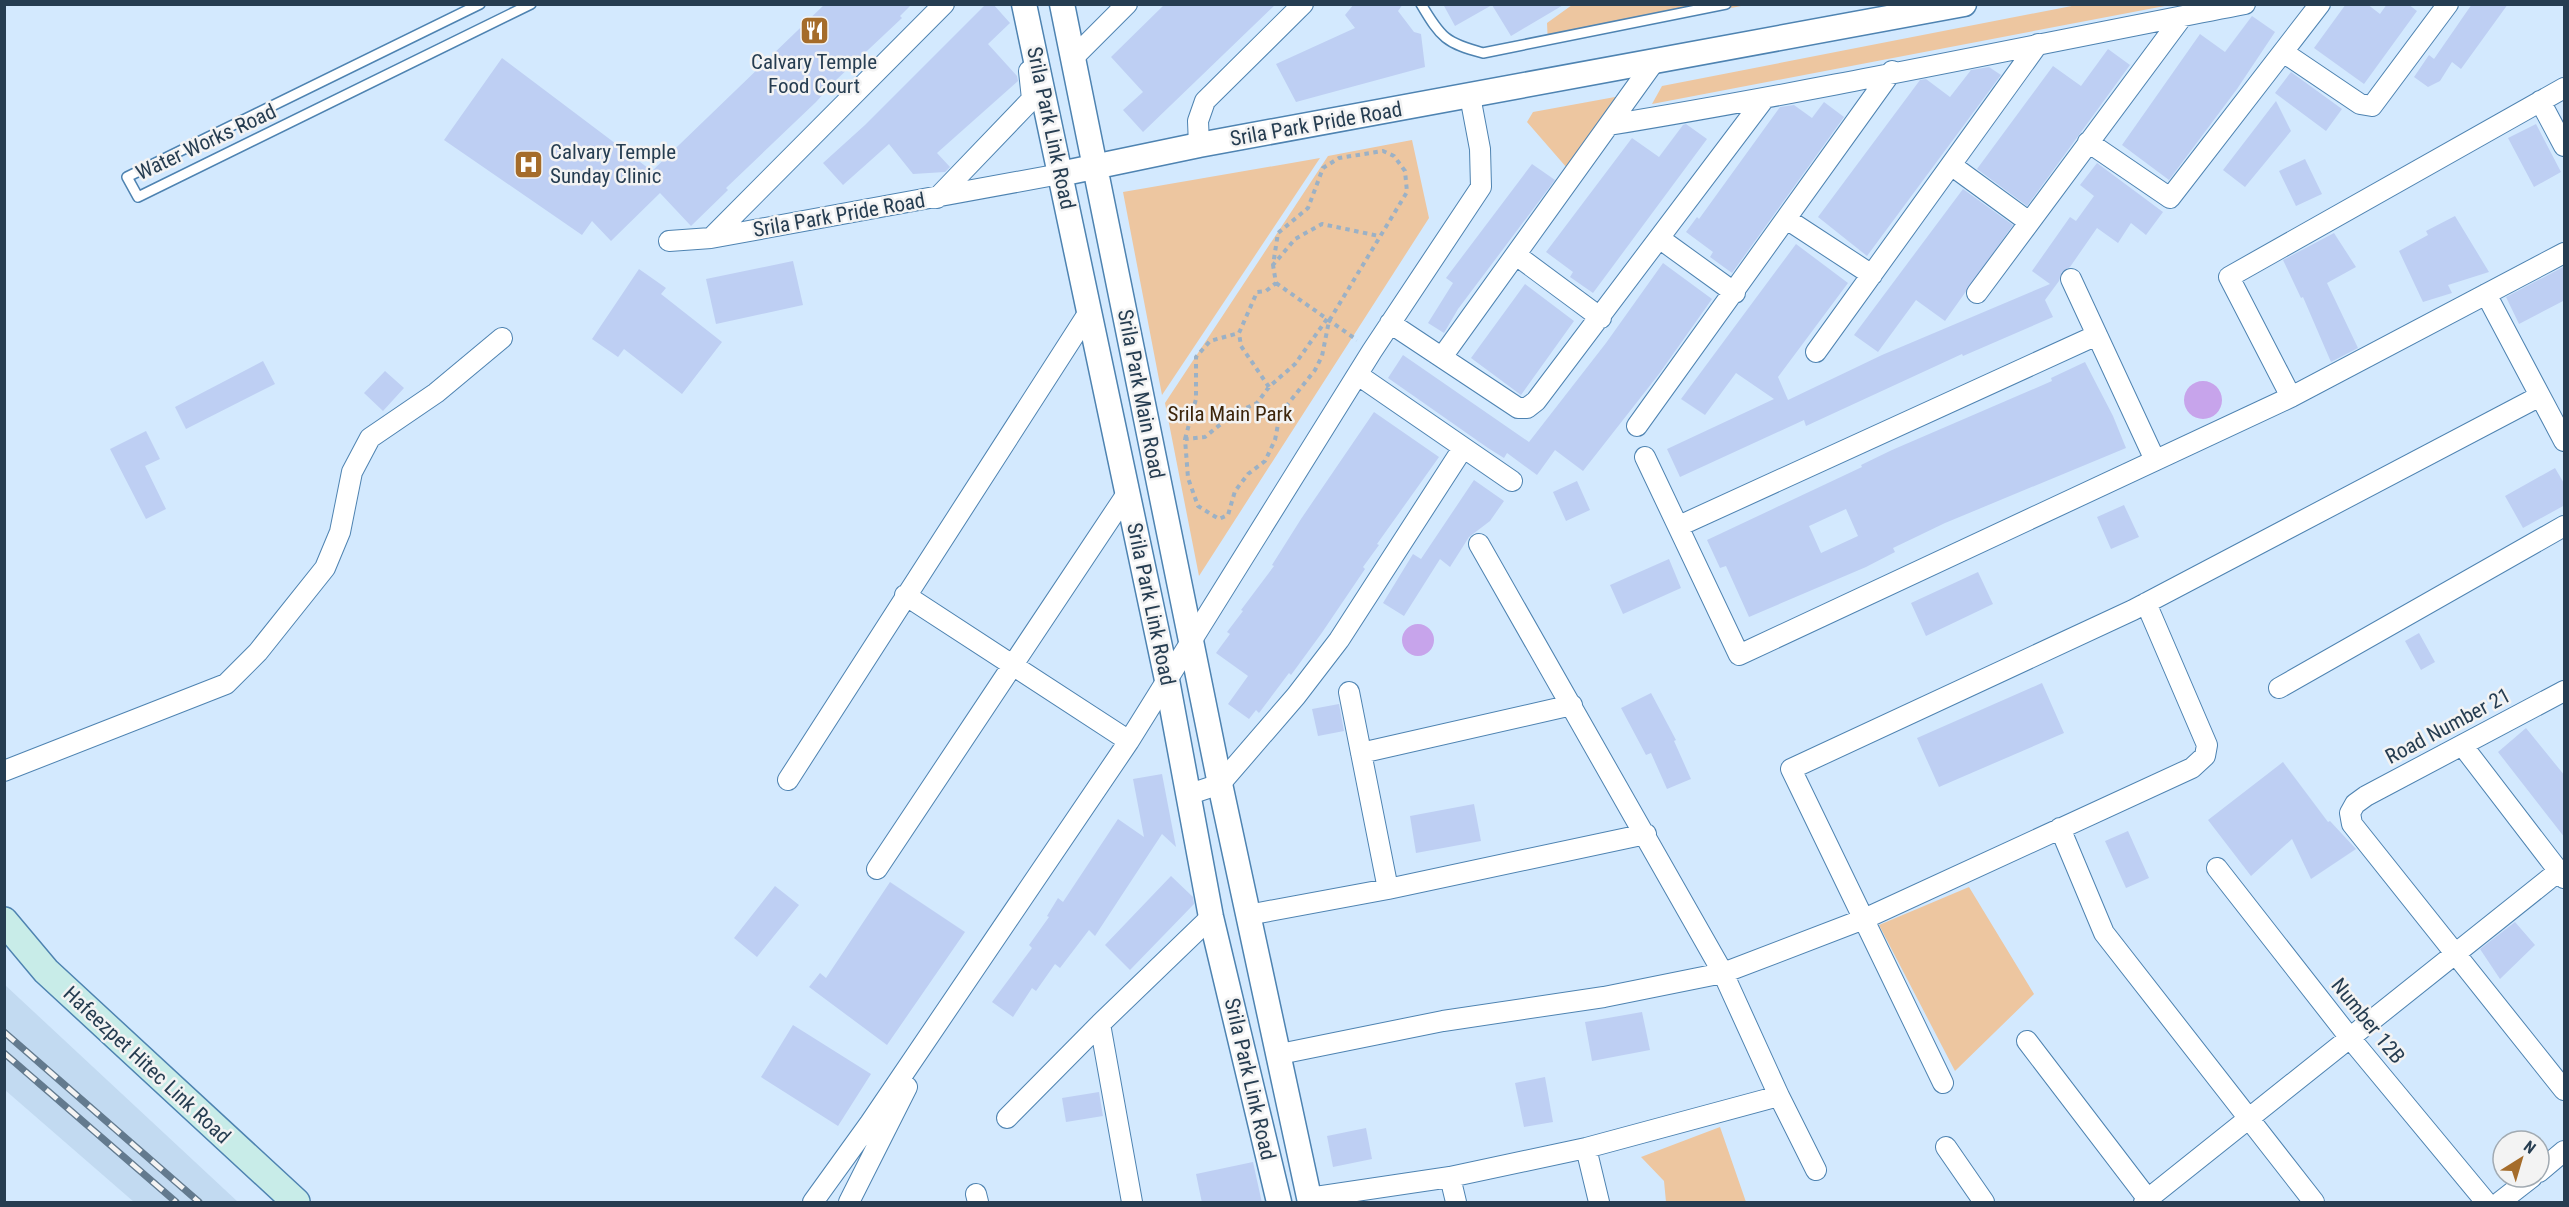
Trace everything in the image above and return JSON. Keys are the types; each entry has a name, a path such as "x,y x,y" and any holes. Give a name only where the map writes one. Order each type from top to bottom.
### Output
{"main road":[{"name":"Hafeezpet Hitec Link Road","path":"4,921 46,971 297,1203"}],"street":[{"path":"711,238 944,4"},
{"path":"938,198 1032,99 1013,4"},
{"name":"Srila Park Link Road","path":"1024,4 1167,680 1190,794 1211,917 1280,1203"},
{"name":"Srila Park Main Road","path":"1062,4 1220,784"},
{"path":"1073,58 1127,4"},
{"path":"1199,146 1198,121 1204,101 1303,4"},
{"name":"Srila Park Pride Road","path":"669,241 711,238 938,198 1199,146 1964,4"},
{"path":"1609,125 1764,99 1893,71 2245,4"},
{"path":"2088,142 2170,198 2320,4"},
{"path":"2283,52 2360,104 2372,106 2448,4"},
{"path":"1977,292 2182,16"},
{"path":"1816,352 2038,44"},
{"path":"1442,357 1654,62"},
{"path":"1637,426 1788,220 1893,71"},
{"path":"2291,397 2229,277 2565,88"},
{"path":"813,1203 937,1025 1129,741 1372,351 1481,187 1480,149 1470,96"},
{"path":"1390,323 1518,408 1527,408 1601,318 1764,99"},
{"path":"2541,101 2565,146"},
{"path":"1951,165 2029,222"},
{"path":"1788,220 1872,274"},
{"path":"1659,238 1735,293"},
{"path":"1645,457 1680,526 1739,655 2291,397 2565,253"},
{"path":"1516,255 1601,318"},
{"path":"2071,279 2155,460"},
{"path":"2486,294 2565,441"},
{"path":"788,780 1089,312"},
{"path":"1680,526 2097,334"},
{"path":"4,771 226,684 258,652 325,568 340,532 352,472 370,438 436,393 502,338"},
{"path":"1358,375 1512,481"},
{"path":"1943,1083 1791,769 2146,603 2540,396"},
{"path":"1190,794 1220,784 1296,696 1339,640 1463,448"},
{"path":"877,869 1128,492"},
{"path":"2279,688 2565,526"},
{"path":"1479,544 1724,973 1779,1096 1816,1170"},
{"path":"905,595 1129,741"},
{"path":"1280,1054 1443,1021 1604,997 1724,973 1864,919 2192,768 2205,756 2207,744 2146,603"},
{"path":"1349,692 1388,889"},
{"name":"Road Number 21","path":"2455,954 2352,824 2350,813 2355,804 2366,796 2565,692"},
{"path":"1361,753 1572,705"},
{"path":"2026,1041 2147,1202 2455,954 2562,875 2462,745"},
{"name":"Srila Park Link Road","path":"1220,784 1310,1201"},
{"path":"2060,828 2104,933 2314,1203"},
{"path":"1248,915 1388,889 1646,834"},
{"name":"Number 12B","path":"2217,868 2350,1038 2486,1203"},
{"path":"1007,1118 1211,917"},
{"path":"2455,954 2565,1090"},
{"path":"1100,1024 1132,1203"},
{"path":"849,1203 937,1025"},
{"path":"1310,1201 1450,1178 1586,1148 1779,1096"},
{"path":"1946,1147 1984,1203"},
{"path":"1586,1148 1599,1203"},
{"path":"2551,1162 2565,1151"},
{"path":"1450,1178 1455,1203"},
{"path":"2500,1203 2517,1189"}],"lane":[{"name":"Water Works Road","path":"480,4 127,177 138,196 531,4"},
{"path":"1421,4 1436,28 1455,46 1483,53 1726,4"}],"path":[{"path":"1185,440 1205,436 1233,414 1257,403 1269,387 1295,364 1328,320 1407,192 1405,171 1394,156 1383,151 1339,158 1323,168 1308,208 1278,233 1273,265 1276,283 1328,320 1372,351"},
{"path":"1273,265 1295,239 1322,224 1379,236"},
{"path":"1269,387 1242,346 1239,333 1257,292 1266,291 1276,283"},
{"path":"1239,333 1210,341 1196,357 1196,399 1185,440 1188,478 1198,506 1219,519 1228,515 1235,491 1248,474 1265,461 1275,440 1280,414 1316,370 1322,356 1328,320"}],"shaded area":[{"path":"2203,381 2216,387 2222,400 2216,413 2203,419 2190,413 2184,400 2190,387"},
{"path":"1418,624 1429,629 1434,640 1429,651 1418,656 1407,651 1402,640 1407,629"},
{"path":"4,985 238,1202 134,1202 5,1090"}],"green space":[{"path":"2082,4 2170,5 1652,104 1662,86"},
{"path":"1572,5 1746,5 1548,45 1547,23"},
{"path":"1615,97 1616,101 1567,168 1527,122 1533,112"},
{"name":"Srila Main Park","path":"1412,140 1429,218 1199,576 1165,403 1328,156"},
{"path":"1320,158 1162,395 1123,192"},
{"path":"1969,887 2034,994 1955,1071 1879,925"},
{"path":"1720,1127 1746,1202 1666,1202 1664,1181 1641,1157"}],"building":[{"path":"825,4 912,4 900,16 902,18 726,188 728,190 691,226 660,193 611,241 592,221 582,235 444,140 502,58 652,171"},
{"path":"986,4 993,4 1010,23 988,44 1017,76 1018,81 937,153 950,167 945,172 913,174 889,144 843,185 823,163 865,125"},
{"path":"1165,4 1276,4 1143,132 1123,110 1143,92 1111,57"},
{"path":"1354,4 1403,4 1398,11 1414,32 1421,34 1425,67 1296,102 1276,64 1355,28 1345,15"},
{"path":"1443,4 1565,4 1511,36 1492,5 1455,26"},
{"path":"2346,4 2367,4 2380,14 2387,4 2408,4 2417,11 2364,84 2314,48"},
{"path":"2472,4 2508,4 2461,69 2452,62 2440,81 2428,87 2414,77 2429,55 2434,59"},
{"path":"2252,16 2275,32 2237,89 2169,180 2122,145 2200,34 2225,52"},
{"path":"2108,49 2130,65 2027,206 1977,169 2053,66 2081,86"},
{"path":"1989,67 2001,75 1867,256 1818,217 1920,80 1926,79 1950,97 1971,70"},
{"path":"2291,72 2342,109 2326,131 2275,93"},
{"path":"2276,101 2291,131 2245,187 2223,170"},
{"path":"1824,102 1844,117 1732,273 1710,257 1713,252 1686,232 1697,217 1699,219 1780,107 1794,105 1812,118"},
{"path":"1686,124 1707,139 1593,293 1570,277 1573,272 1546,252 1632,138 1659,157"},
{"path":"2536,124 2561,172 2534,187 2508,138"},
{"path":"2305,159 2322,194 2296,206 2279,171"},
{"path":"2097,163 2163,212 2146,235 2131,223 2118,243 2097,228 2070,267 2062,272 2059,281 2045,300 2053,317 1963,356 1962,354 1806,426 1804,420 1680,477 1667,449 1774,399 1736,373 1705,415 1681,399 1796,244 1848,283 1778,377 1788,400 1882,355 2050,284 2032,271 2070,217 2076,221 2094,196 2080,185"},
{"path":"1532,164 1555,180 1458,309 1444,333 1428,323 1453,283 1446,278"},
{"path":"1963,189 2013,225 1945,321 1916,300 1878,352 1854,335"},
{"path":"2455,216 2489,272 2448,285 2452,293 2423,302 2399,251 2428,235 2426,231"},
{"path":"2334,233 2356,267 2327,283 2358,348 2331,362 2303,297 2301,298 2283,260"},
{"path":"793,261 803,305 716,324 706,279"},
{"path":"1663,263 1712,299 1659,374 1583,471 1555,450 1537,475 1507,453 1504,458 1488,448 1388,378 1403,355 1529,442 1606,343"},
{"path":"2565,266 2565,300 2519,324 2506,297"},
{"path":"639,269 666,288 661,294 722,342 682,394 624,349 618,357 592,339"},
{"path":"1525,284 1574,321 1521,395 1471,358"},
{"path":"263,361 275,384 186,429 175,407"},
{"path":"2085,362 2113,416 2126,448 1945,523 1893,548 1895,552 1866,567 1749,617 1726,566 1720,568 1707,540 1862,467 1861,465 1892,450 2052,381 2051,378","holes":["1846,509 1858,536 1821,553 1809,526"]},
{"path":"385,371 404,388 383,411 364,393"},
{"path":"1374,412 1439,457 1377,544 1379,545 1363,567 1365,569 1321,634 1259,713 1256,710 1249,719 1228,704 1248,676 1216,653 1230,634 1227,632 1243,611 1241,610 1274,566 1272,565 1301,519"},
{"path":"146,431 160,459 145,466 166,509 146,519 110,449"},
{"path":"2555,468 2565,485 2565,505 2523,528 2505,496"},
{"path":"1474,480 1504,501 1490,521 1469,537 1450,567 1440,559 1404,616 1383,603 1413,554 1421,559"},
{"path":"1577,481 1590,510 1566,521 1553,492"},
{"path":"2124,505 2139,537 2111,549 2097,517"},
{"path":"1669,559 1681,588 1623,614 1610,585"},
{"path":"1978,572 1993,604 1926,636 1911,603"},
{"path":"2419,633 2435,662 2421,670 2405,641"},
{"path":"2042,683 2064,733 1939,787 1917,738"},
{"path":"1651,693 1676,740 1674,741 1691,779 1667,789 1651,753 1646,755 1621,708"},
{"path":"1339,704 1344,731 1318,736 1312,709"},
{"path":"2526,728 2565,776 2565,838 2498,752"},
{"path":"2283,762 2328,822 2330,821 2356,849 2311,879 2292,839 2251,876 2208,820"},
{"path":"1162,774 1176,847 1162,834 1095,936 1089,930 1060,968 1055,964 1036,991 1032,988 1013,1017 992,1002 1032,948 1029,945 1049,917 1047,916 1058,898 1063,902 1118,819 1144,837 1133,779"},
{"path":"1474,804 1481,841 1416,853 1410,816"},
{"path":"2128,831 2149,878 2126,888 2105,841"},
{"path":"1171,876 1193,897 1194,904 1130,970 1105,945"},
{"path":"890,882 965,932 887,1045 809,987 820,973 826,978"},
{"path":"775,886 799,905 757,957 734,938"},
{"path":"2515,922 2535,945 2500,979 2480,949"},
{"path":"1642,1012 1650,1050 1592,1061 1585,1022"},
{"path":"793,1025 871,1074 838,1126 761,1077"},
{"path":"1545,1077 1553,1122 1524,1127 1515,1083"},
{"path":"1099,1092 1103,1116 1066,1122 1062,1098"},
{"path":"1366,1128 1372,1159 1333,1167 1327,1136"},
{"path":"1253,1162 1262,1203 1202,1203 1196,1174"}],"railway":[{"path":"4,1032 199,1202"},
{"path":"4,1053 176,1202"}],"place":[{"name":"Calvary Temple Food Court","path":"814,31"},
{"name":"Calvary Temple Sunday Clinic","path":"529,164"}]}
